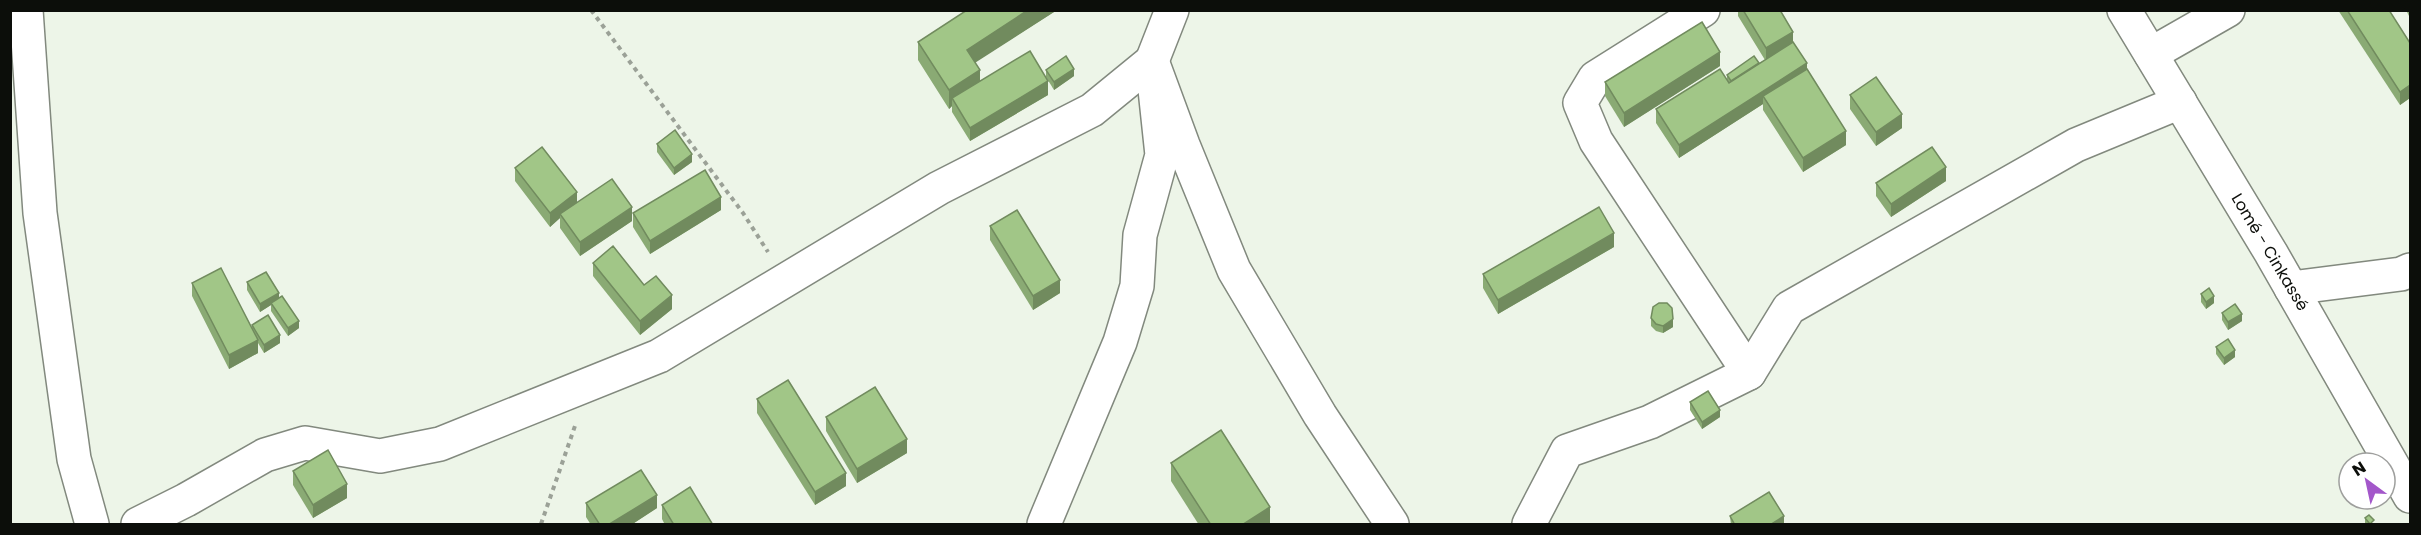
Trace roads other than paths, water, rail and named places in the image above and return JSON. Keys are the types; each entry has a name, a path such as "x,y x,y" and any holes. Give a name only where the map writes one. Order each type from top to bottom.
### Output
{"main road":[{"path":"26,10 42,224 74,459 92,525"},
{"path":"1703,10 1595,78 1580,104 1596,141 1749,373"},
{"name":"Lomé - Cinkassé","path":"2124,10 2291,288 2410,496"},
{"path":"2151,54 2228,10"},
{"path":"1044,525 1120,342 1137,286 1140,235 1162,155 1152,61 1170,12"},
{"path":"138,525 186,501 265,454 305,443 380,456 440,444 659,356 939,188 1092,110 1152,61"},
{"path":"1152,61 1183,145 1234,270 1320,415 1392,525"},
{"path":"1528,525 1567,451 1650,422 1749,373 1789,308 2076,145 2180,102"},
{"path":"2291,288 2401,274 2410,270"}]}
